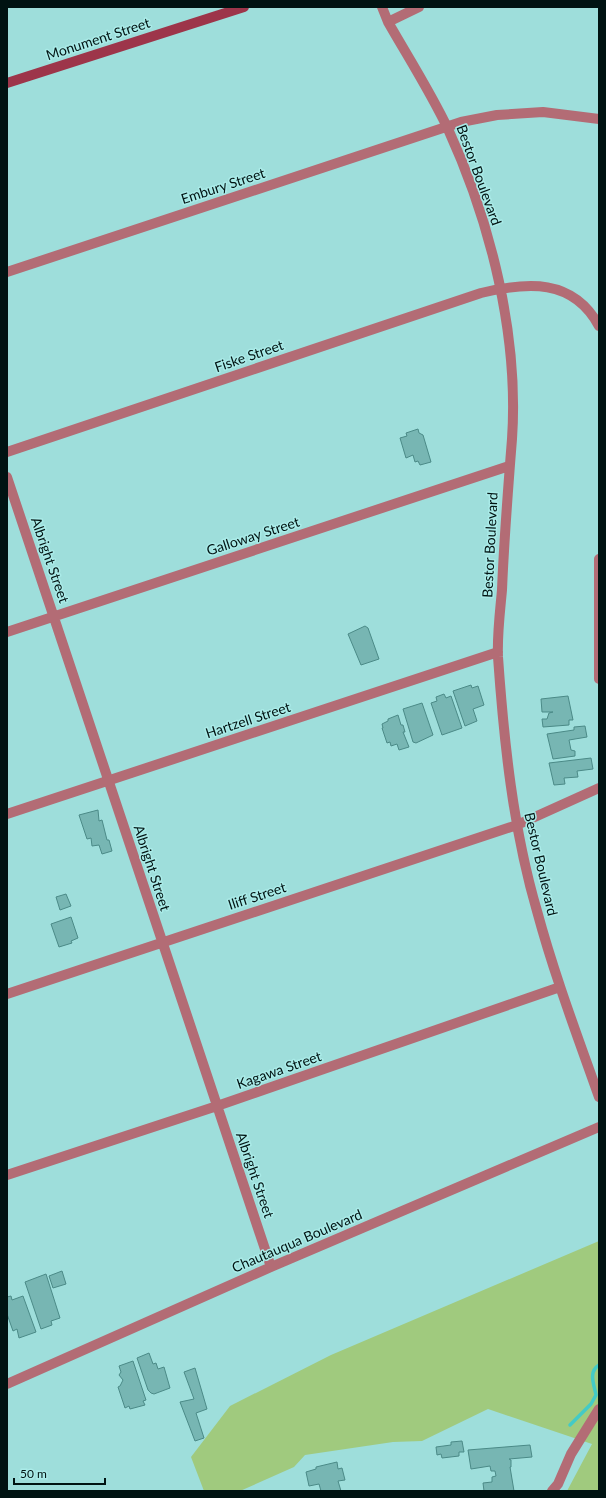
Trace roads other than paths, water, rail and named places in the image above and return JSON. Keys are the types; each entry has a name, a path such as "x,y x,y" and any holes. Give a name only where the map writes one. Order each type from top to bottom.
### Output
{"street":[{"name":"Monument Street","path":"7,84 244,7"},
{"name":"Bestor Boulevard","path":"382,7 388,22 447,127 480,209 500,288 509,341 513,392 512,439 509,466 498,652 505,740 517,825 536,909 560,987 599,1097"},
{"path":"388,22 419,7"},
{"name":"Embury Street","path":"7,272 447,127 497,115 543,112 599,119"},
{"name":"Fiske Street","path":"7,452 481,293 500,288 537,285 560,290 578,299 593,316 599,326"},
{"name":"Galloway Street","path":"7,632 509,466"},
{"name":"Albright Street","path":"7,477 272,1267"},
{"path":"599,559 599,679"},
{"name":"Hartzell Street","path":"7,814 498,652"},
{"name":"Iliff Street","path":"7,994 517,825 599,788"},
{"name":"Kagawa Street","path":"7,1175 217,1106 560,987"},
{"name":"Chautauqua Boulevard","path":"7,1384 272,1267 599,1127"},
{"path":"552,1491 558,1484 571,1454 599,1409"}],"waterway":[{"path":"570,1425 591,1404 596,1395 593,1375 594,1371 599,1365"}]}
